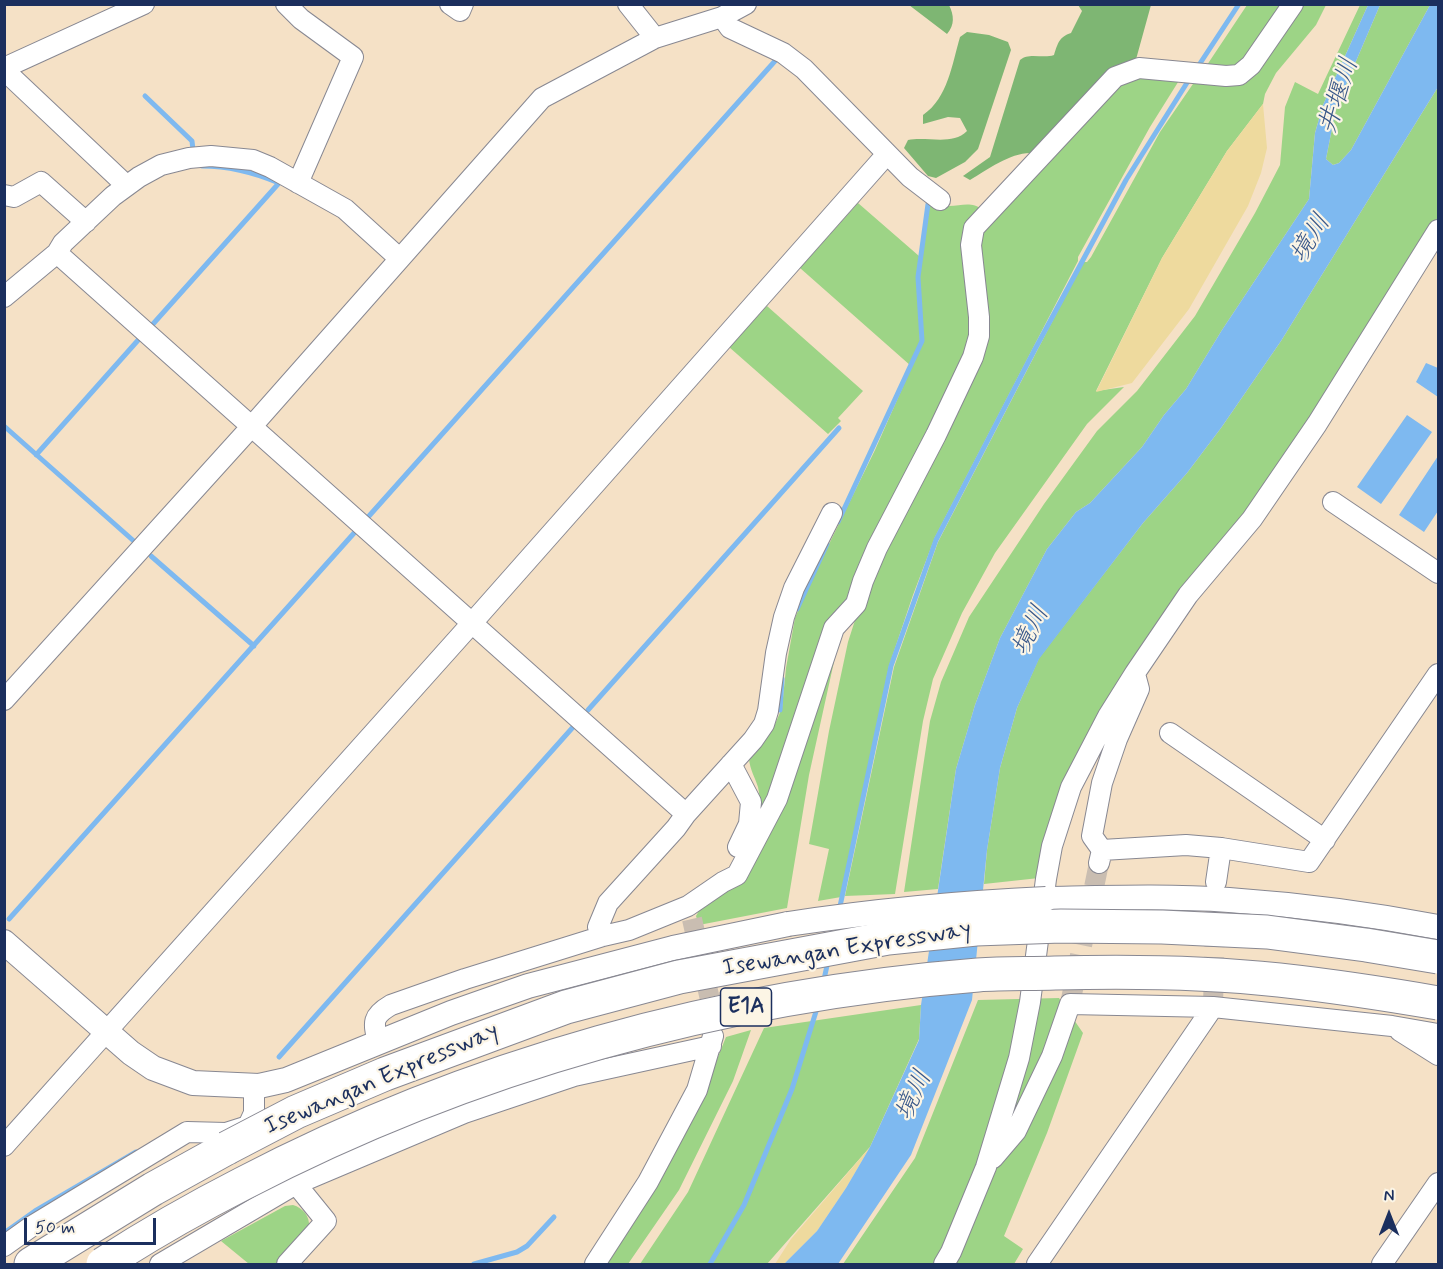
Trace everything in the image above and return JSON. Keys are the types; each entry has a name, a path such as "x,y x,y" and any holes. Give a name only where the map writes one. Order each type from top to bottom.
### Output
{"highway":[{"name":"Isewangan Expressway","path":"32,1264 153,1189 296,1112 385,1074 566,1007 679,977 888,938 976,929 1061,926 1162,927 1267,932 1438,957"},
{"name":"Isewangan Expressway","path":"103,1264 206,1202 357,1127 469,1084 576,1049 708,1014 793,998 889,984 982,975 1088,972 1188,974 1276,980 1370,991 1438,1003"}],"street":[{"path":"127,186 4,69 144,4"},
{"path":"286,4 301,19 353,57 298,183"},
{"path":"450,4 460,11 463,4"},
{"path":"628,4 655,38"},
{"path":"4,700 252,426 542,98 655,38 722,17 746,4"},
{"path":"378,1042 375,1017 381,1010 391,1005 465,978 603,936 690,913 723,882 737,875 777,800 834,628 855,604 862,580 877,548 936,435 973,357 979,336 971,245 974,228 1115,77 1139,68 1226,76 1239,75 1251,65 1293,4"},
{"path":"722,17 730,28 783,53 804,69 910,177 940,200"},
{"path":"4,1146 472,623 887,154"},
{"path":"4,297 57,253 63,243 127,186 161,165 189,158 211,156 252,160 270,167 345,209 399,258"},
{"path":"4,195 14,198 41,182 86,222"},
{"path":"944,1264 986,1167 1019,1058 1030,1002 1052,846 1071,788 1108,716 1135,673 1188,595 1252,519 1317,424 1438,230"},
{"path":"57,253 686,814"},
{"path":"1333,502 1438,573"},
{"path":"603,936 598,927 608,903 676,828 764,724 784,617 794,588 832,513"},
{"path":"1135,673 1139,689 1117,739 1102,783 1098,804 1092,836 1100,857 1186,845 1221,848 1309,862 1438,674"},
{"path":"1170,733 1325,840"},
{"path":"723,882 749,824 751,802 731,764"},
{"path":"1216,882 1221,848"},
{"path":"4,942 106,1032 153,1068 176,1078 211,1085 254,1086 286,1080 451,1013 528,986 673,948 788,924 896,909 1046,899 1146,897 1229,900 1322,909 1438,927"},
{"path":"986,1167 1016,1131 1052,1056 1070,1004 1213,1007 1392,1026 1438,1034"},
{"path":"1037,1264 1213,1007"},
{"path":"595,1264 648,1182 697,1090 716,1025"},
{"path":"1392,1026 1438,1055"},
{"path":"160,1264 296,1184 464,1113 574,1076 711,1046"},
{"path":"4,1246 32,1226 187,1132 226,1133 248,1126 254,1113 254,1086"},
{"path":"286,1264 326,1221 296,1184"},
{"path":"1382,1264 1438,1184"}],"green space":[{"path":"909,5 949,5 953,20 950,31 947,34"},
{"path":"1078,5 1151,5 1135,63 1112,67 1030,153 1007,159 970,180 963,176 990,157 1020,60 1028,56 1054,55 1060,41 1071,33 1082,11"},
{"path":"1247,5 1288,5 1246,63 1225,69 1205,68"},
{"path":"1300,5 1326,5 1316,25 1276,73 1265,94 1263,104 1227,151 1162,258 1096,391 1124,387 1087,424 995,553 962,613 933,679 923,721 895,894 845,896 894,667 938,542 1083,262 1087,262 1091,257 1160,132 1195,81 1245,84"},
{"path":"1360,5 1368,5 1323,105 1315,133 1309,199 1222,330 1186,389 1164,415 1142,447 1090,503 1076,512 1047,549 1000,638 975,705 956,769 938,889 904,892 930,721 941,682 969,617 1044,504 1097,431 1137,391 1195,316 1280,165 1285,107 1295,82 1318,94"},
{"path":"1380,5 1430,5 1351,150 1339,163 1333,165 1326,159 1336,108"},
{"path":"967,32 989,35 1008,42 1011,50 978,149 965,162 936,178 928,176 904,148 908,140 954,138 967,131 960,118 948,117 923,124 923,115 944,90 960,37"},
{"path":"1129,76 1180,79 1150,127 1078,257 1078,261 935,537 889,666 841,897 818,901 829,849 809,844 848,642 866,586 977,363 977,237"},
{"path":"1438,87 1438,219 1249,512 1128,672 1039,878 984,884 1000,768 1017,708 1039,658 1143,523 1187,473 1221,428 1281,341"},
{"path":"858,203 919,256 917,277 920,341 911,366 800,268"},
{"path":"930,203 949,206 970,205 983,210 975,336 867,561 757,826 759,792 749,759 772,731 782,708 795,618 875,450 923,341 919,278"},
{"path":"767,306 863,391 838,418 841,421 828,434 729,347"},
{"path":"841,630 809,775 787,908 699,925 696,916 704,902 741,882"},
{"path":"1059,998 1083,1033 1047,1133 1004,1236 1023,1249 1014,1264 843,1264 915,1158 978,1000"},
{"path":"921,1005 919,1039 870,1147 767,1264 640,1264 688,1192 764,1028"},
{"path":"751,1030 733,1081 679,1190 628,1264 605,1264 692,1121 726,1037"},
{"path":"293,1205 305,1213 309,1227 276,1264 249,1264 221,1241 285,1206"}],"sand":[{"path":"1263,104 1267,148 1261,173 1248,206 1189,309 1132,383 1096,392 1162,258 1227,151"},
{"path":"870,1147 817,1231 784,1264 775,1264 791,1239"}],"water":[{"path":"1368,5 1380,5 1336,108 1326,159 1333,165 1339,163 1351,150 1430,5 1438,5 1438,87 1281,341 1221,428 1187,473 1143,523 1039,659 1017,708 1000,768 987,850 972,1000 911,1155 838,1264 784,1264 817,1231 846,1188 870,1147 919,1040 921,1005 956,769 975,705 1000,638 1047,549 1076,512 1090,503 1142,447 1164,415 1186,389 1222,330 1309,199 1315,133 1323,105"},
{"path":"1426,363 1438,368 1438,397 1416,382"},
{"path":"1407,415 1432,432 1381,504 1357,487"},
{"path":"1438,456 1438,511 1424,532 1399,515"}],"waterway":[{"path":"1197,68 1239,4"},
{"path":"369,516 775,61"},
{"path":"839,911 891,666 936,540 1126,180 1190,78"},
{"path":"145,96 192,141 193,150"},
{"path":"153,324 279,183 241,170 202,166"},
{"path":"838,522 922,341 918,277 928,204"},
{"path":"36,455 140,338"},
{"path":"4,426 136,543"},
{"path":"588,710 839,428"},
{"path":"9,919 355,532"},
{"path":"797,609 827,544"},
{"path":"151,556 254,646"},
{"path":"780,710 782,679"},
{"path":"279,1057 574,726"},
{"path":"823,984 828,961"},
{"path":"710,1264 744,1205 792,1089 818,1005"},
{"path":"4,1233 35,1211 136,1152"},
{"path":"474,1264 517,1252 527,1246 554,1217"}],"tunnel":[{"path":"1070,1004 1099,863"},
{"path":"1213,1007 1216,884"},
{"path":"692,919 715,1022"}],"water label":[{"name":"井堰川","path":"1340,96"},
{"name":"境川","path":"1312,239"},
{"name":"境川","path":"1032,631"},
{"name":"境川","path":"915,1096"}]}
